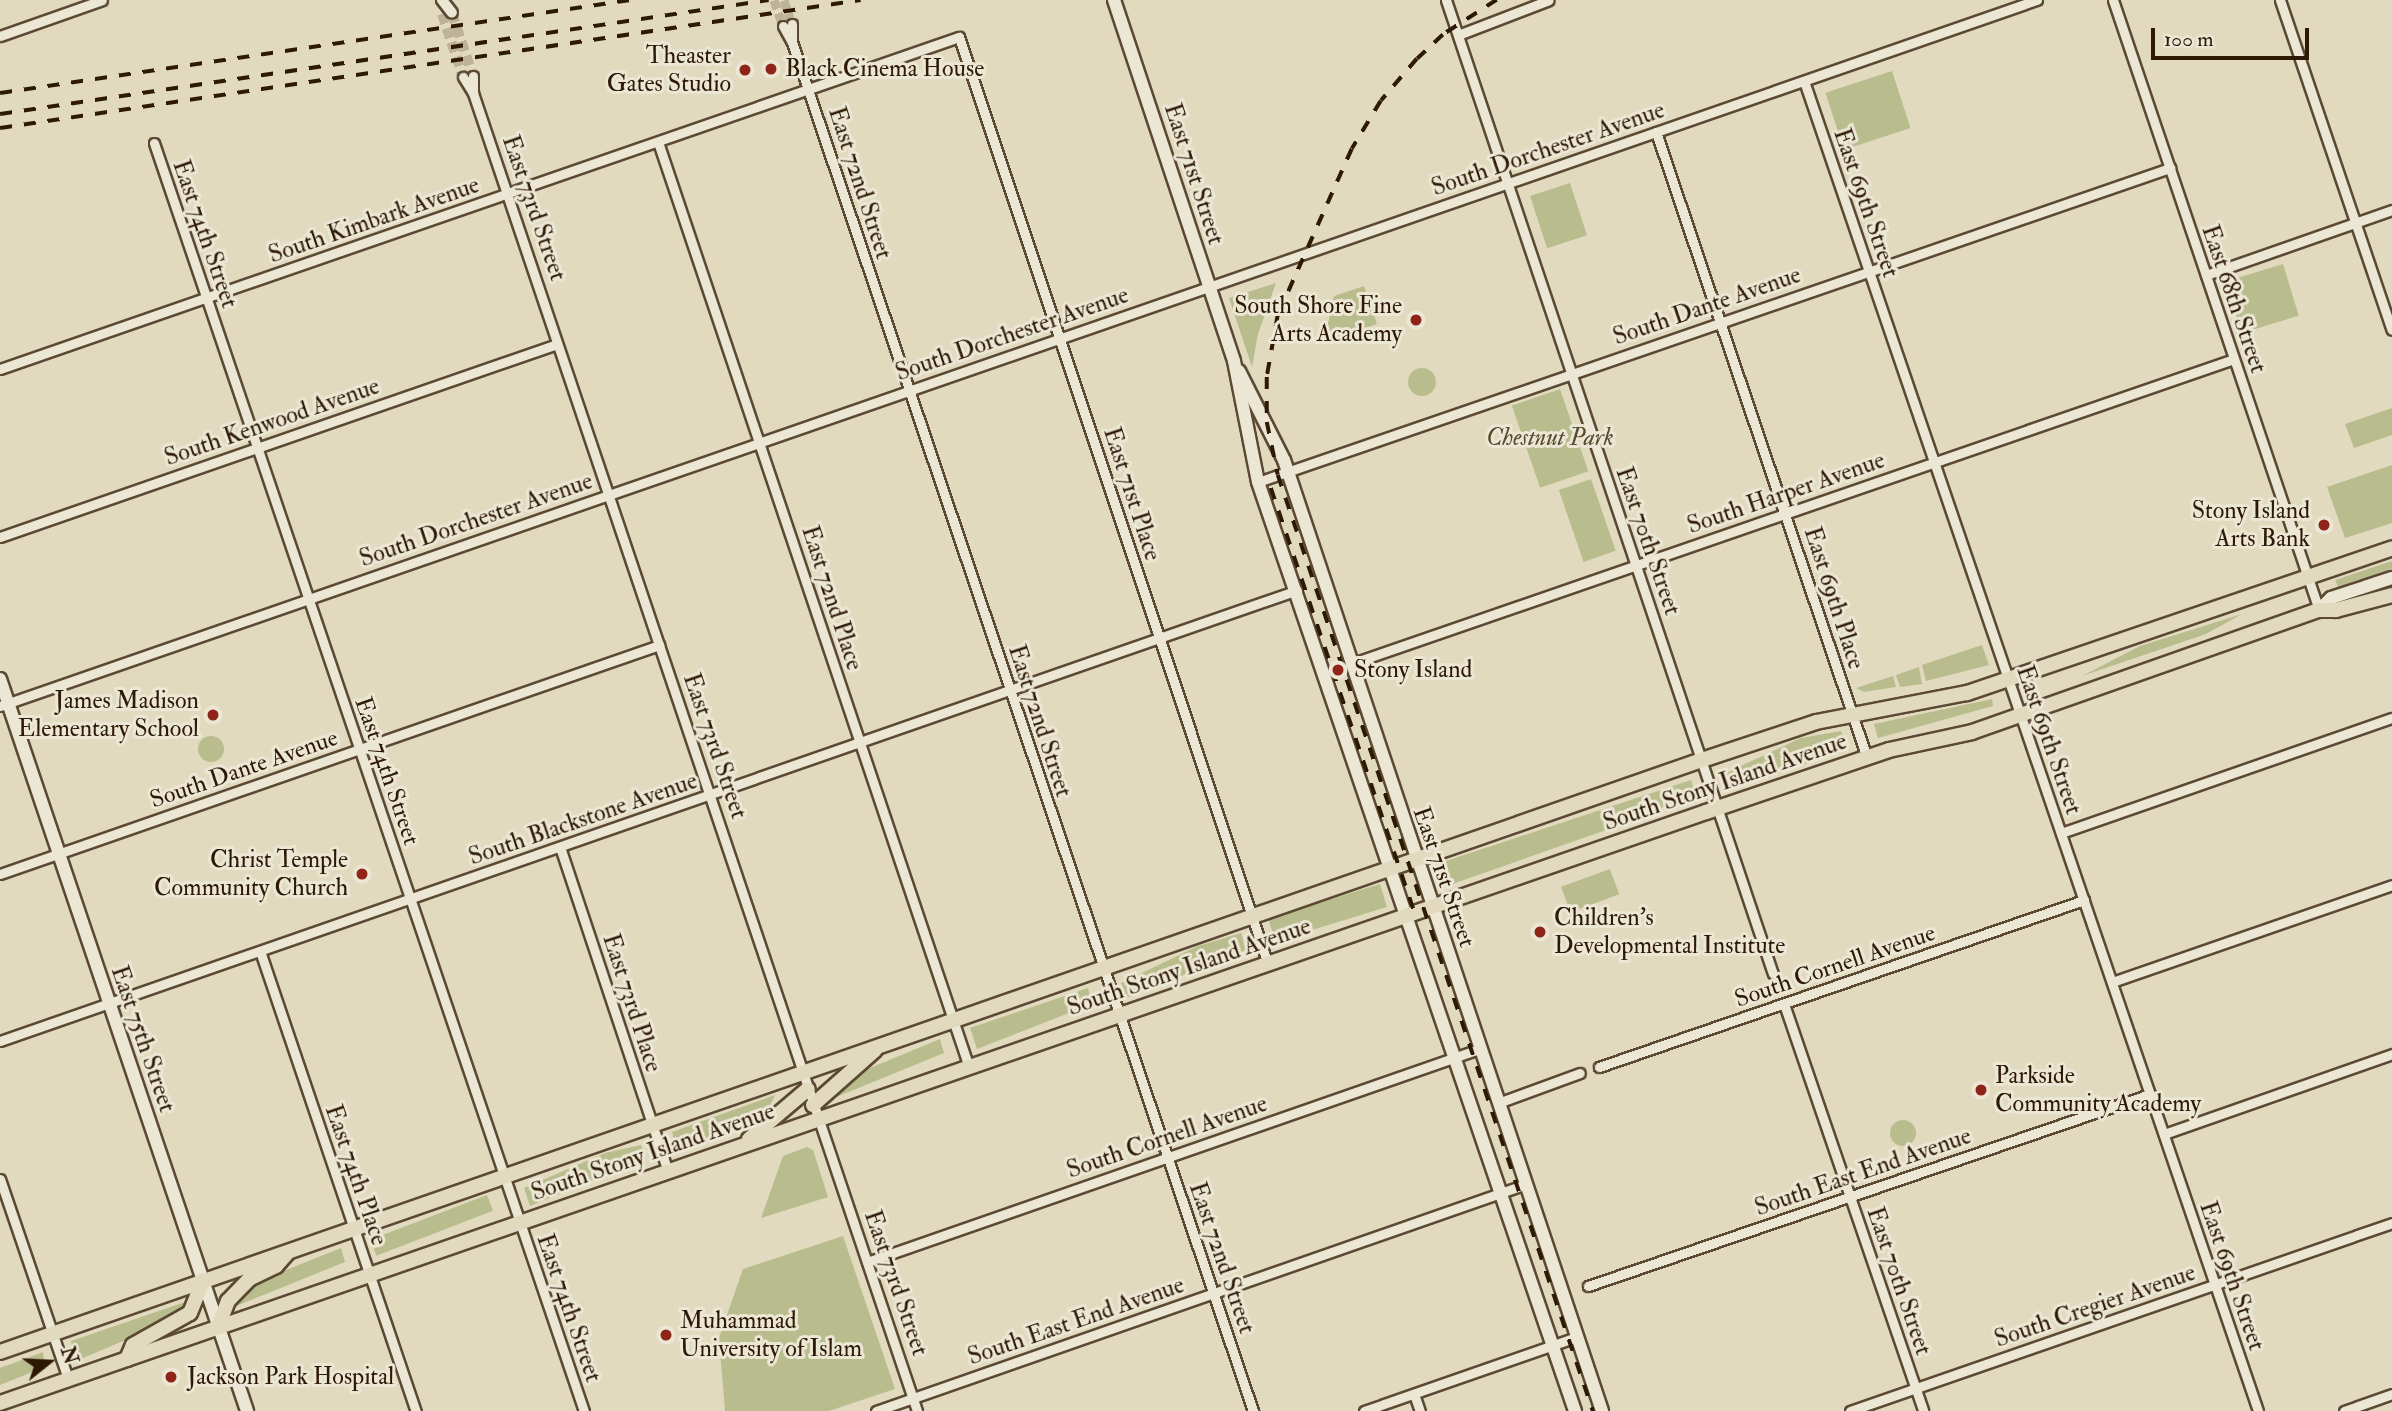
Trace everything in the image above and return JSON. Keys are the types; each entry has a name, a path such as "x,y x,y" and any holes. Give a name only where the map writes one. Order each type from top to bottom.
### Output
{"highway":[{"name":"South Stony Island Avenue","path":"0,1352 1702,760 1852,713 1943,699 2392,548"},
{"path":"2319,610 2336,610 2392,596"},
{"name":"South Stony Island Avenue","path":"0,1403 743,1145 815,1112 969,1067 1717,808 1867,758 2021,715 2319,610"},
{"path":"815,1112 881,1044"},
{"path":"743,1145 807,1089"},
{"path":"218,1327 224,1309 242,1286 276,1266 289,1251"},
{"path":"127,1359 133,1345 190,1313 203,1281"}],"main road":[{"name":"East 71st Street","path":"1114,0 1234,361 1258,482 1575,1411"},
{"name":"East 71st Street","path":"1234,361 1288,472 1602,1411"},
{"name":"South Stony Island Avenue","path":"2319,610 2331,598 2392,578"},
{"name":"East 75th Street","path":"0,679 4,704 58,853 247,1411"}],"street":[{"path":"0,36 103,0"},
{"path":"442,0 447,13"},
{"name":"East 70th Street","path":"1446,0 1773,974"},
{"path":"1458,35 1549,0"},
{"name":"South Dorchester Avenue","path":"4,704 2037,0"},
{"name":"East 68th Street","path":"2113,0 2319,610"},
{"path":"2280,0 2392,330"},
{"name":"East 72nd Street","path":"787,25 1102,968 1254,1411"},
{"name":"South Kimbark Avenue","path":"0,369 959,37"},
{"name":"East 71st Place","path":"959,37 1268,964"},
{"name":"East 73rd Street","path":"473,76 473,93"},
{"name":"East 73rd Street","path":"463,77 473,93 917,1411"},
{"name":"East 69th Street","path":"1804,81 2258,1411"},
{"name":"East 69th Place","path":"1656,132 1787,513 1867,758"},
{"name":"East 72nd Place","path":"658,142 969,1067"},
{"name":"East 74th Street","path":"154,143 584,1411"},
{"name":"South Dante Avenue","path":"1258,482 2170,168"},
{"path":"2206,275 2392,210"},
{"name":"South Kenwood Avenue","path":"0,537 557,344"},
{"name":"South Harper Avenue","path":"1350,664 2234,359"},
{"name":"South Blackstone Avenue","path":"0,1041 1297,590"},
{"name":"South Dante Avenue","path":"0,873 659,645"},
{"path":"2061,833 2392,718"},
{"name":"East 73rd Place","path":"560,847 668,1171"},
{"path":"2112,982 2392,885"},
{"name":"South Cornell Avenue","path":"1599,1067 2084,900"},
{"name":"East 74th Place","path":"260,951 416,1411"},
{"name":"East 70th Street","path":"1784,1004 1923,1411"},
{"name":"South Cornell Avenue","path":"867,1262 1479,1049"},
{"path":"2164,1134 2392,1054"},
{"path":"1497,1103 1580,1073"},
{"name":"South East End Avenue","path":"1588,1286 2150,1094"},
{"path":"0,1180 68,1379"},
{"name":"South East End Avenue","path":"876,1411 1526,1184"},
{"name":"South Cregier Avenue","path":"1850,1411 2392,1223"},
{"path":"1364,1411 1577,1337"},
{"path":"1414,1394 1420,1411"},
{"path":"2344,1411 2392,1394"}],"green space":[{"path":"1892,71 1911,128 1844,150 1825,93"},
{"path":"1570,183 1587,235 1547,248 1530,196"},
{"path":"2283,264 2299,316 2241,333 2226,282"},
{"path":"1276,283 1258,334 1252,367 1229,298"},
{"path":"1364,286 1377,324 1331,340 1325,337 1334,296"},
{"path":"1422,368 1432,372 1436,382 1432,392 1422,396 1412,392 1408,382 1412,372"},
{"name":"Chestnut Park","path":"1560,389 1588,471 1540,488 1512,406"},
{"path":"2392,408 2392,435 2354,448 2345,424"},
{"path":"2392,465 2392,523 2345,538 2327,487"},
{"path":"1591,479 1616,551 1584,562 1559,490"},
{"path":"2392,561 2392,570 2338,587 2335,580"},
{"path":"2242,614 2206,634 2082,676 2140,646"},
{"path":"1982,645 1989,665 1926,681 1922,665"},
{"path":"1919,667 1922,684 1900,687 1896,675"},
{"path":"1893,676 1896,687 1864,692 1856,688"},
{"path":"1992,699 1993,706 1878,738 1874,724"},
{"path":"1841,731 1845,743 1803,765 1729,790 1724,774 1801,738"},
{"path":"211,736 220,740 224,749 220,758 211,762 202,758 198,749 202,740"},
{"path":"1691,780 1695,793 1629,822 1441,888 1434,865"},
{"path":"1610,869 1619,894 1570,912 1561,887"},
{"path":"1380,884 1387,907 1275,941 1268,918"},
{"path":"1241,933 1246,950 1126,998 1121,983 1198,946"},
{"path":"1088,988 1092,1004 977,1049 970,1028"},
{"path":"940,1039 944,1053 829,1100 828,1096 858,1073"},
{"path":"775,1095 765,1116 677,1154 672,1132"},
{"path":"1903,1120 1912,1124 1916,1133 1912,1142 1903,1146 1894,1142 1890,1133 1894,1124"},
{"path":"641,1145 645,1159 530,1206 524,1188 605,1153"},
{"path":"807,1147 813,1150 828,1197 761,1218 783,1156"},
{"path":"487,1195 493,1211 376,1256 370,1240"},
{"path":"843,1236 895,1389 829,1411 725,1411 719,1338 743,1269"},
{"path":"341,1248 345,1262 231,1308 231,1300 261,1280"},
{"path":"188,1301 161,1325 76,1361 71,1341"},
{"path":"43,1352 45,1367 0,1385 0,1368"}],"tunnel":[{"path":"774,0 783,26"},
{"path":"784,0 792,24"},
{"path":"452,13 473,76"},
{"path":"442,14 463,77"}],"railway":[{"path":"0,93 630,0"},
{"path":"0,114 769,0"},
{"path":"0,128 861,0"},
{"path":"1497,0 1443,35 1417,59 1381,101 1352,149 1278,315 1267,377 1267,422 1278,475 1593,1411"},
{"path":"1271,488 1417,919"}],"place":[{"name":"Black Cinema House","path":"771,69"},
{"name":"Theaster Gates Studio","path":"745,70"},
{"name":"South Shore Fine Arts Academy","path":"1416,320"},
{"name":"Stony Island Arts Bank","path":"2324,525"},
{"name":"Stony Island","path":"1338,670"},
{"name":"James Madison Elementary School","path":"213,715"},
{"name":"Christ Temple Community Church","path":"362,874"},
{"name":"Children's Developmental Institute","path":"1540,932"},
{"name":"Parkside Community Academy","path":"1981,1090"},
{"name":"Muhammad University of Islam","path":"666,1335"},
{"name":"Jackson Park Hospital","path":"171,1377"}]}
